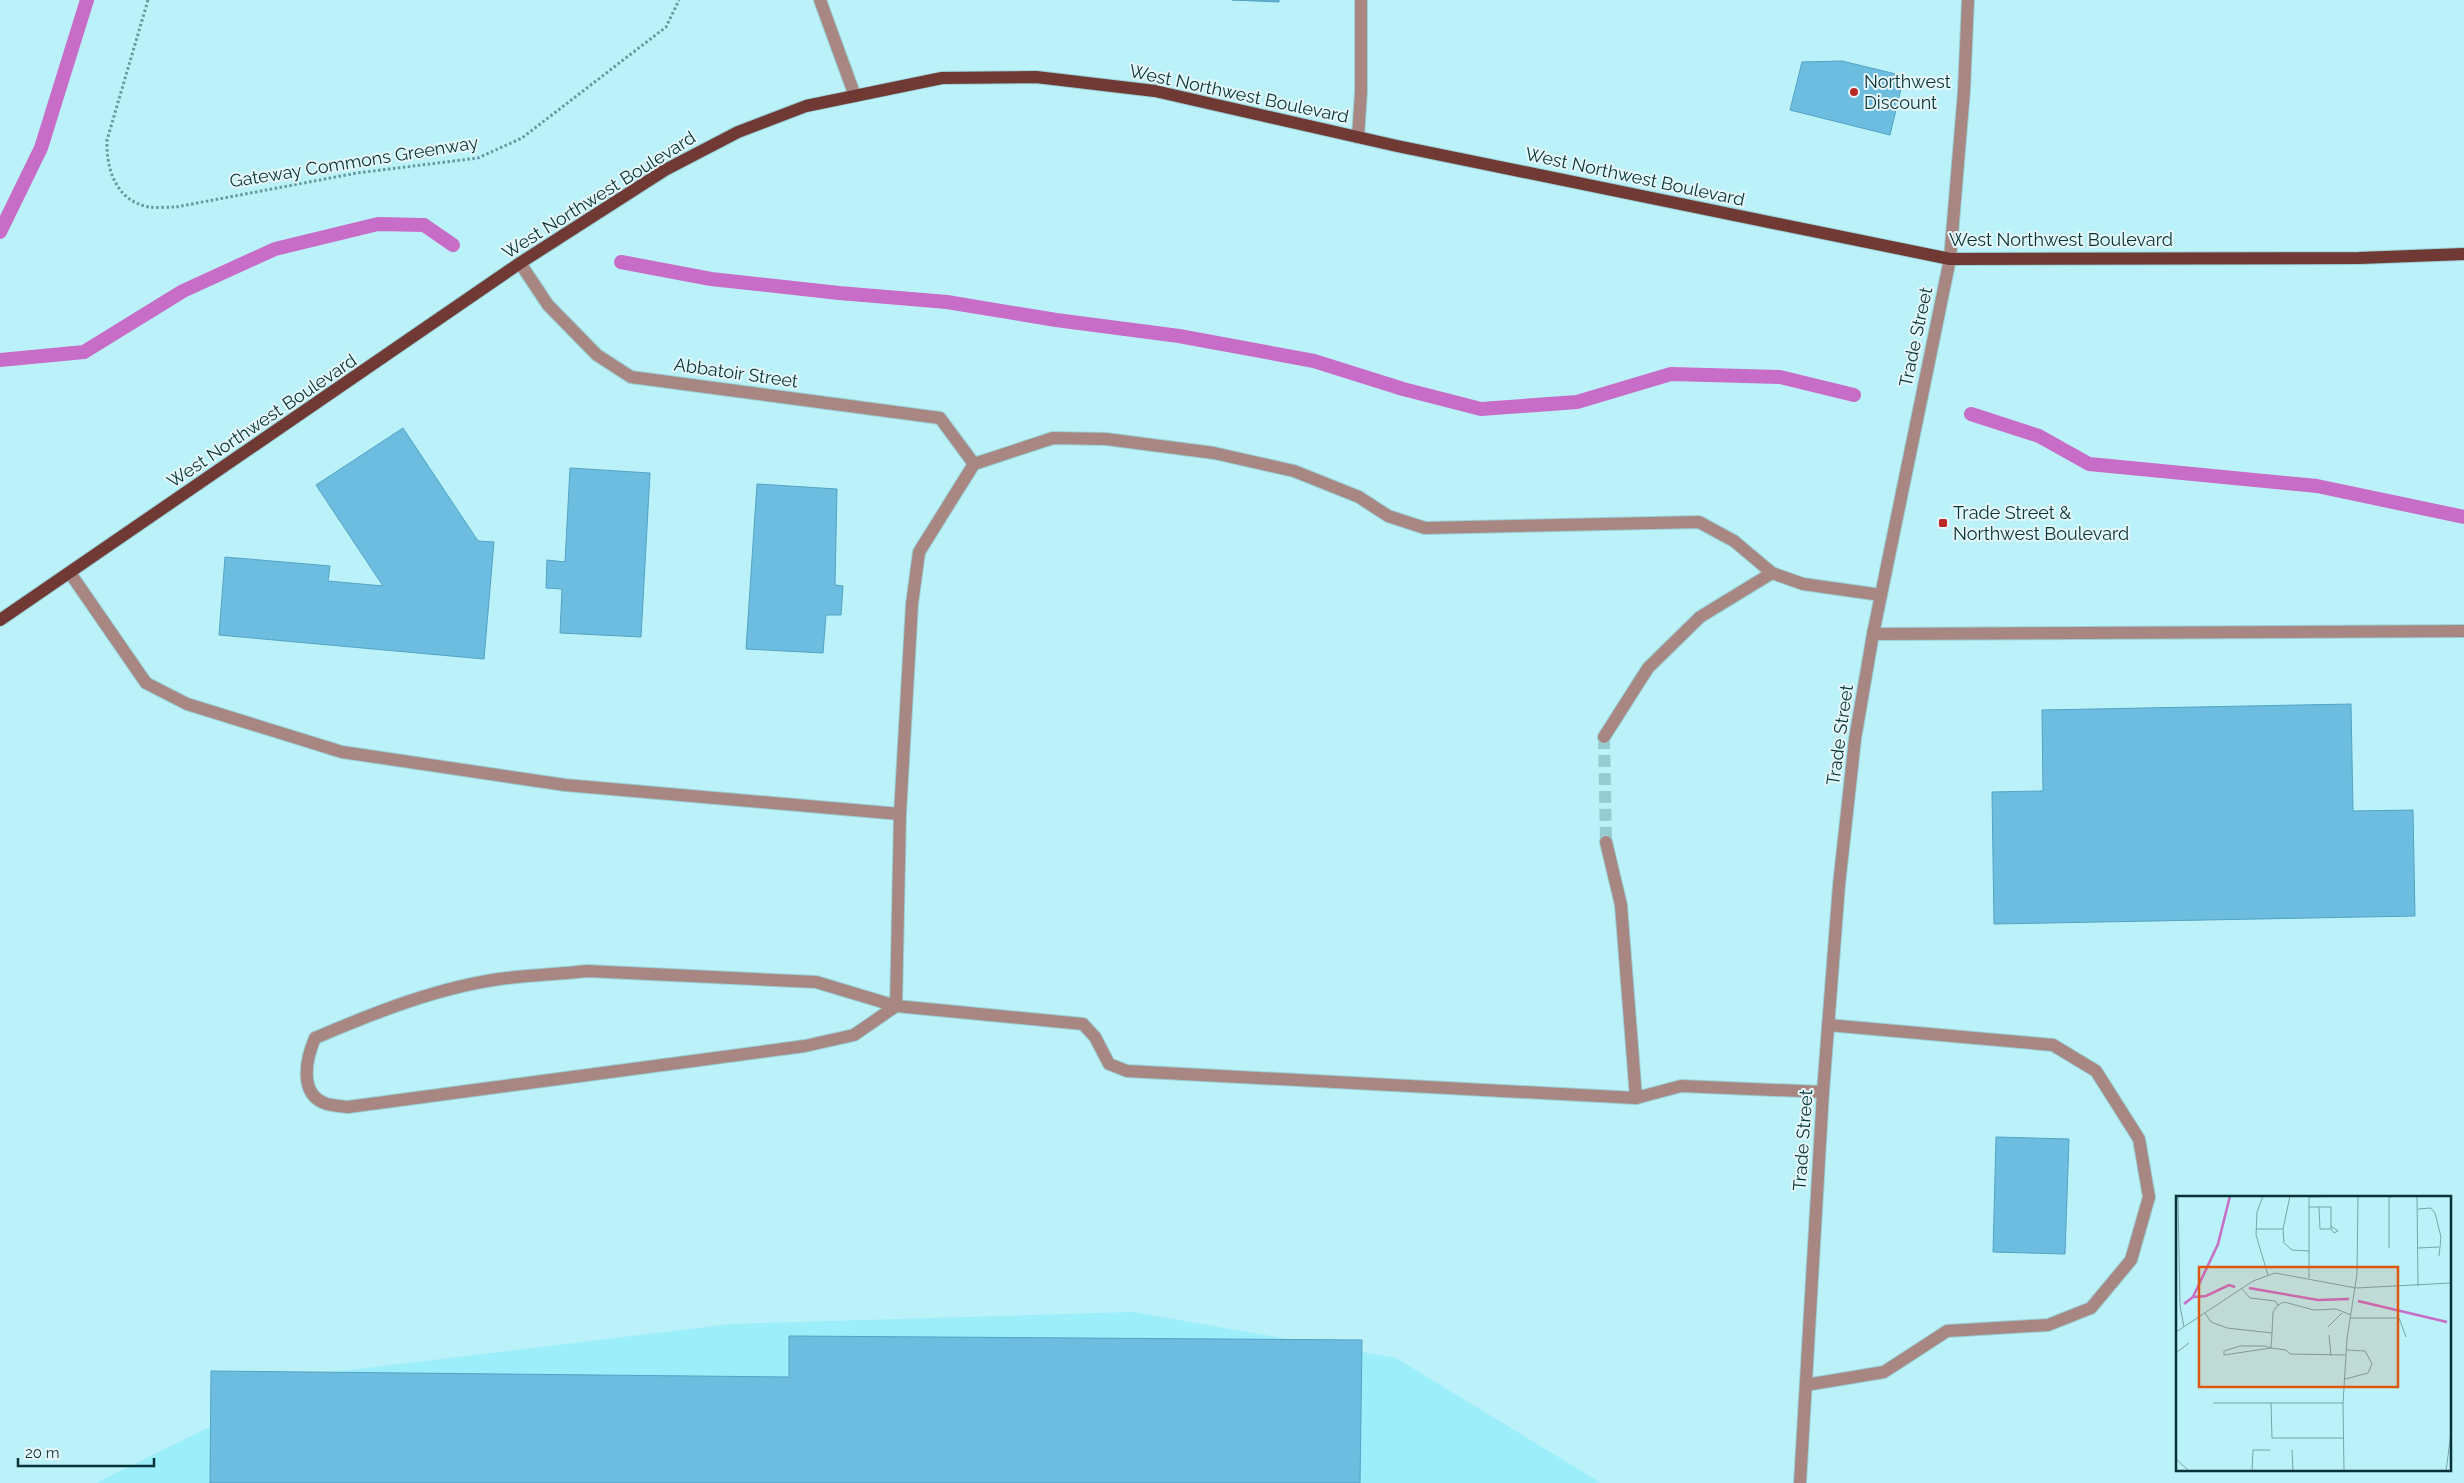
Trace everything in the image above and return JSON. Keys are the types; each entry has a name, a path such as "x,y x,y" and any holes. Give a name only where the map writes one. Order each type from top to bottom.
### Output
{"main road":[{"name":"West Northwest Boulevard","path":"0,620 520,263 665,170 738,132 806,106 942,78 1036,76 1155,91 1358,137 1950,259 2349,258 2464,254"}],"street":[{"path":"820,0 855,96"},
{"path":"1358,137 1361,92 1361,0"},
{"name":"Trade Street","path":"1800,1483 1823,1092 1839,885 1855,739 1873,634 1950,259 1964,91 1968,0"},
{"name":"Abbatoir Street","path":"520,263 548,305 596,355 631,377 940,418 974,464"},
{"path":"896,1006 900,814 912,604 919,552 974,464 1053,438 1106,439 1204,452 1294,471 1359,497 1388,516 1425,528 1699,522 1734,541 1772,573 1803,584 1881,595"},
{"path":"70,573 146,683 187,704 342,752 565,785 900,814"},
{"path":"1604,737 1654,661 1700,617 1772,573"},
{"path":"1873,634 2464,631"},
{"path":"1606,842 1621,905 1636,1098"},
{"path":"896,1006 854,1035 805,1046 348,1107 326,1104 311,1092 306,1077 307,1056 315,1038 357,1020 445,990 506,978 587,972 816,982 896,1006 1083,1024 1095,1036 1109,1064 1127,1071 1636,1098 1681,1086 1823,1092"},
{"path":"1806,1385 1884,1372 1947,1331 2048,1325 2091,1308 2131,1260 2149,1197 2139,1139 2096,1070 2053,1045 1828,1025"}],"path":[{"name":"Gateway Commons Greenway","path":"148,0 107,140 106,157 110,172 120,190 131,200 149,206 176,206 357,172 478,158 522,138 666,27 679,0"}],"shaded area":[{"path":"1133,1312 1396,1358 1601,1483 96,1483 317,1374 731,1324"}],"building":[{"path":"1232,0 1279,0 1279,2"},
{"path":"1842,61 1904,76 1890,135 1790,110 1802,62"},
{"path":"403,428 478,541 494,542 484,659 219,635 225,557 330,566 328,581 383,586 316,485"},
{"path":"570,468 650,473 641,637 560,633 562,589 546,588 547,560 565,562"},
{"path":"757,484 837,489 835,585 843,586 841,615 826,615 823,653 746,649"},
{"path":"2351,704 2353,811 2413,810 2415,916 1994,924 1992,792 2043,791 2042,710"},
{"path":"1996,1137 2069,1139 2065,1254 1993,1252"},
{"path":"789,1336 1362,1340 1360,1483 210,1483 211,1371 789,1377"}],"waterway":[{"path":"0,232 41,148 87,0"},
{"path":"0,360 84,352 183,291 275,249 378,224 424,225 453,245"},
{"path":"621,262 711,279 839,293 947,302 1056,320 1179,336 1314,361 1403,389 1481,409 1577,402 1671,374 1780,377 1854,395"},
{"path":"1971,414 2039,436 2089,464 2317,486 2464,517"}],"tunnel":[{"path":"1604,737 1606,842"}],"place":[{"name":"Northwest Discount","path":"1854,92"},
{"name":"Trade Street & Northwest Boulevard","path":"1943,523"}]}
